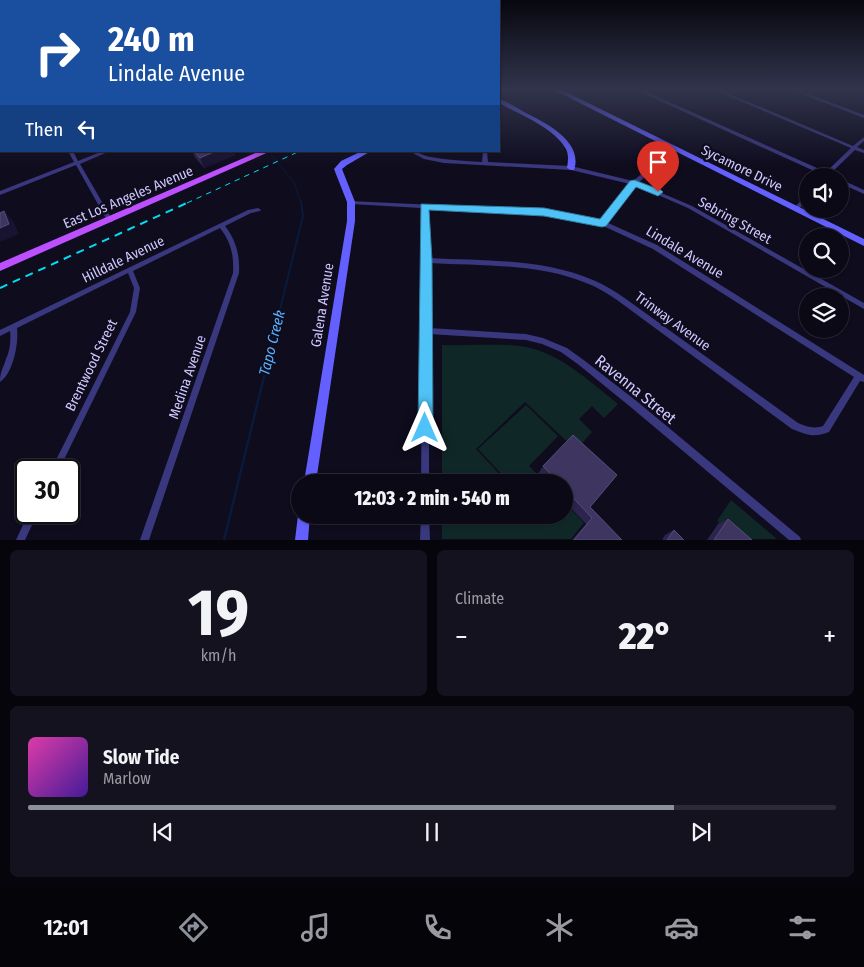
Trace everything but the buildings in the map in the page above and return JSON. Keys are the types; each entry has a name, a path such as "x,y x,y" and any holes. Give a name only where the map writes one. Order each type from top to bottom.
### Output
{"main road":[{"name":"East Los Angeles Avenue","path":"0,267 265,152"}],"street":[{"path":"522,114 559,136 570,150 572,158 571,168"},
{"name":"Sycamore Drive","path":"605,114 864,243"},
{"path":"691,114 809,168"},
{"path":"774,114 864,152"},
{"path":"834,168 864,138"},
{"path":"602,223 634,183 675,149"},
{"path":"71,152 110,220"},
{"path":"0,193 106,152"},
{"name":"Galena Avenue","path":"311,474 351,221 351,202 338,170 344,163 366,152"},
{"name":"Sebring Street","path":"413,152 435,160 571,168 634,183 690,207 864,306"},
{"path":"485,152 485,162"},
{"path":"849,185 864,192"},
{"name":"Lindale Avenue","path":"351,202 544,212 602,223 655,247 862,378"},
{"path":"424,206 426,260 425,474"},
{"path":"796,209 799,206"},
{"name":"Hilldale Avenue","path":"0,333 250,210 258,210"},
{"name":"Medina Avenue","path":"144,540 236,273 238,259 236,247 221,225"},
{"name":"Trinway Avenue","path":"426,260 536,268 583,278 624,301 795,426 807,432 818,433 826,429 862,378"},
{"name":"Brentwood Street","path":"60,459 133,312 137,288 130,270"},
{"path":"0,379 10,361 14,348 13,326"},
{"name":"Ravenna Street","path":"426,331 526,337 564,350 636,406 797,540"},
{"path":"20,540 28,524"},
{"path":"301,540 303,524"},
{"path":"425,524 425,540"}],"green space":[{"path":"442,345 500,345 533,349 572,368 618,404 604,418 592,406 579,419 592,432 576,450 525,402 476,449 499,474 442,474"},
{"path":"526,405 558,436 529,466 537,474 501,474 478,449"},
{"path":"731,500 777,539 737,539 717,521"},
{"path":"573,511 584,523 571,539 442,539 442,524 573,524"}],"waterway":[{"name":"Tapo Creek","path":"271,155 294,182 301,203"},
{"name":"Tapo Creek","path":"270,350 303,216 301,202"},
{"name":"Tapo Creek","path":"224,540 271,348"}],"railway":[{"path":"187,203 298,152"},
{"path":"0,288 189,202"}],"route":[{"path":"425,428 426,260 424,206 544,212 602,223 634,183 658,192"}]}
